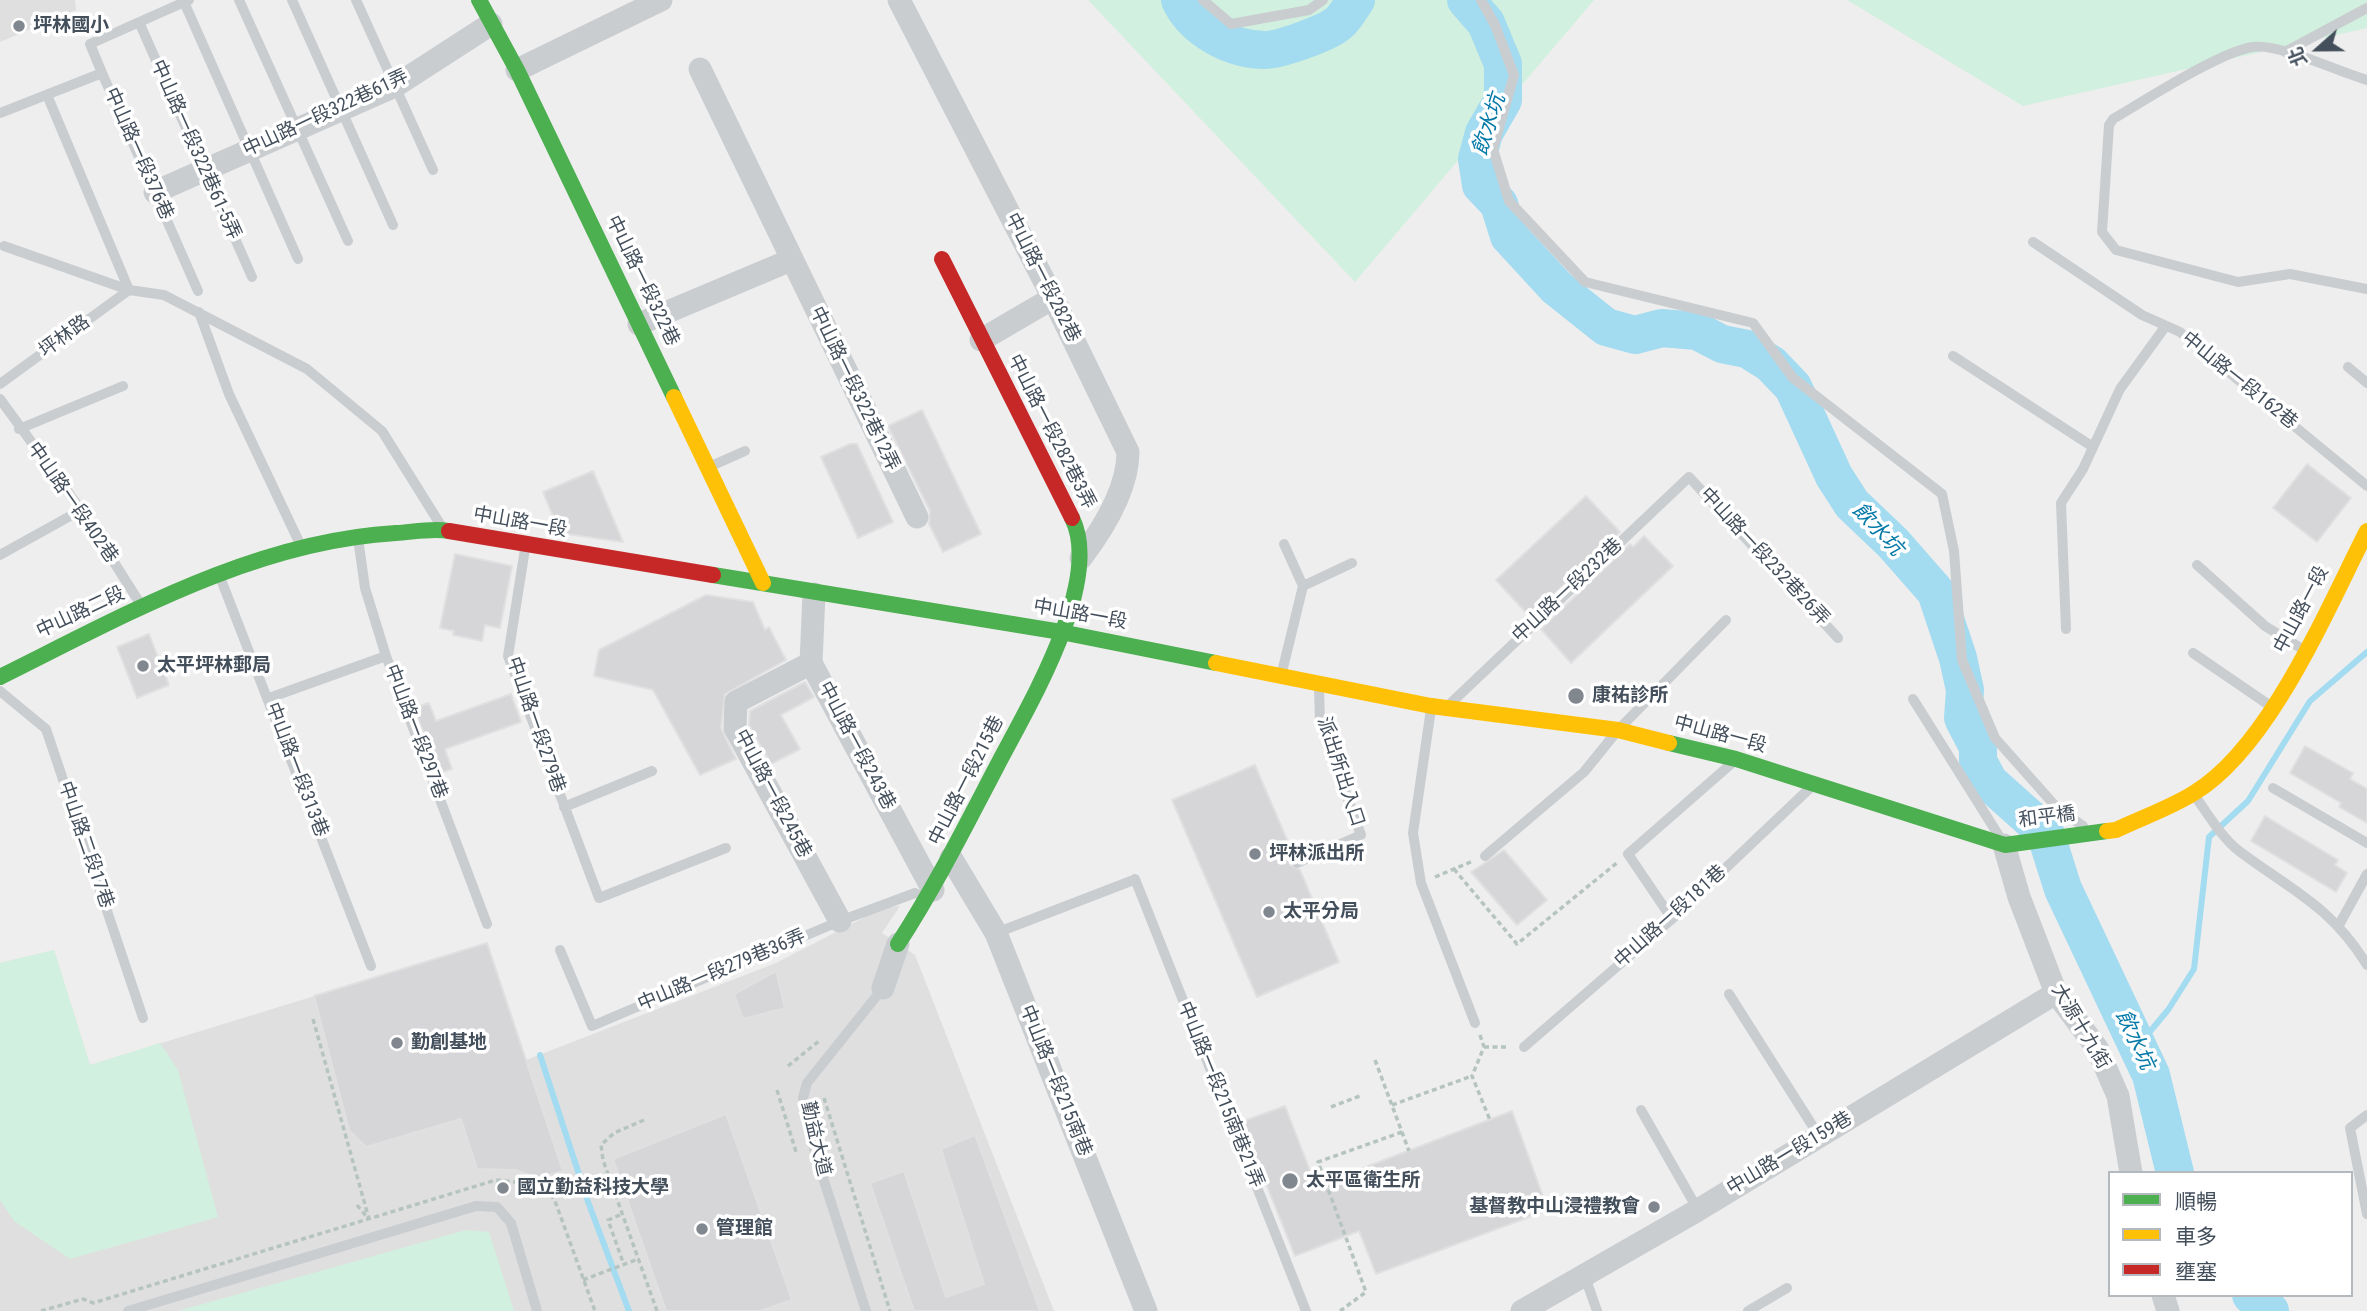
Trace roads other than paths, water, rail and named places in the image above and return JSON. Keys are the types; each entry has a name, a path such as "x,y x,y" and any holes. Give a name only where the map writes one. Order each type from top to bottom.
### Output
{"main road":[{"name":"中山路一段322巷","path":"479,0 517,70 763,583"},
{"name":"中山路一段282巷3弄","path":"942,259 1078,530 1081,558 1061,632"},
{"name":"中山路一段","path":"142,607 219,575 301,547 358,535 443,530 526,547 1061,632 1439,706 1618,730 1736,759 2005,845"},
{"name":"中山路一段","path":"2094,834 2116,830 2194,793 2235,758 2272,707 2306,651 2367,531"},
{"name":"中山路二段","path":"0,677 142,607"},
{"name":"中山路一段215巷","path":"898,944 931,895 951,858 1036,693 1061,632"},
{"name":"和平橋","path":"2005,845 2094,834"}],"street":[{"path":"517,70 661,0"},
{"name":"中山路一段282巷","path":"899,0 1128,452 1128,474 1097,537 1081,558"},
{"name":"中山路一段322巷61弄","path":"155,192 395,86 491,24"},
{"name":"中山路一段322巷12弄","path":"699,69 917,517"},
{"path":"639,324 791,260"},
{"path":"981,340 1052,298"},
{"name":"中山路一段243巷","path":"814,594 811,663 931,895"},
{"name":"中山路一段245巷","path":"811,663 736,702 735,728 840,921"},
{"name":"大源十九街","path":"2005,845 2019,897 2056,993 2097,1048 2118,1096 2131,1171"},
{"name":"中山路一段215南巷","path":"951,858 996,933 1146,1311"},
{"path":"883,988 898,944"},
{"name":"中山路一段159巷","path":"1522,1311 1698,1210 2056,993"}],"lane":[{"path":"239,0 348,241"},
{"path":"292,0 393,225"},
{"path":"356,0 433,170"},
{"path":"1203,0 1231,24 1309,10 1323,0"},
{"path":"1481,0 1495,25 1514,75 1493,149 1509,201 1586,282 1753,323 1793,378 1942,494 1954,551 1962,660 1994,738 2059,809 2094,834"},
{"path":"102,72 90,44 186,1 298,258"},
{"path":"2285,52 2367,8"},
{"name":"中山路一段322巷61-5弄","path":"139,22 252,277"},
{"path":"2367,80 2285,52 2253,47 2113,119 2109,125 2102,232 2116,250 2238,282 2290,274 2367,289"},
{"name":"中山路一段376巷","path":"0,113 102,72 198,290"},
{"path":"47,95 129,290"},
{"name":"中山路一段162巷","path":"2033,242 2165,327 2180,332 2367,486"},
{"path":"4,246 129,290 164,295 307,369 382,431 443,530"},
{"name":"坪林路","path":"0,384 129,290"},
{"path":"200,312 229,394 301,547"},
{"path":"2066,629 2061,503 2083,469 2120,389 2165,327"},
{"path":"1952,356 2093,447"},
{"path":"2348,367 2367,383"},
{"path":"19,429 122,386"},
{"name":"中山路一段402巷","path":"0,399 19,429 80,510 142,607"},
{"path":"709,467 745,451"},
{"name":"中山路一段232巷26弄","path":"1689,477 1838,638"},
{"name":"中山路一段232巷","path":"1439,706 1689,477"},
{"path":"0,555 80,510"},
{"name":"中山路一段297巷","path":"358,535 365,587 386,656 487,924"},
{"path":"1281,675 1303,586 1284,544"},
{"name":"中山路一段279巷","path":"526,547 508,656 599,898 726,848"},
{"path":"1303,586 1352,563"},
{"path":"2197,565 2265,626 2306,651"},
{"name":"中山路一段313巷","path":"219,575 371,966"},
{"path":"1485,856 1584,772 1618,730 1726,620"},
{"path":"2193,653 2272,707"},
{"path":"269,698 386,656"},
{"name":"派出所出入口","path":"1297,863 1361,835 1320,722 1319,682"},
{"name":"中山路二段17巷","path":"0,691 46,729 143,1018"},
{"path":"1913,699 2005,845"},
{"path":"1439,706 1413,833 1421,883 1475,1023"},
{"path":"1672,919 1628,854 1736,759"},
{"path":"564,807 652,771"},
{"name":"中山路一段181巷","path":"1524,1046 1672,919 1815,783"},
{"path":"2273,788 2367,843"},
{"path":"2194,793 2238,850 2285,881 2339,925 2367,965"},
{"path":"2339,925 2367,874"},
{"name":"中山路一段215南巷21弄","path":"996,933 1133,880 1306,1311"},
{"name":"中山路一段279巷36弄","path":"560,950 592,1026 840,921 915,893 931,895"},
{"name":"勤益大道","path":"866,1311 815,1153 803,1098 807,1083 883,988"},
{"path":"1728,994 1819,1136"},
{"path":"1642,1110 1698,1210"},
{"path":"2367,1115 2350,1128 2367,1214"},
{"path":"128,1311 476,1206 497,1207 511,1223 537,1311"},
{"path":"1584,1274 1597,1311"},
{"path":"1748,1311 1787,1288"}],"waterway":[{"name":"飲水坑","path":"1180,0 1186,11 1215,36 1240,46 1265,50 1330,29 1342,20 1356,0"},
{"name":"飲水坑","path":"1466,0 1486,23 1503,64 1503,100 1484,133 1477,159 1481,185 1499,204 1509,236 1557,288 1606,327 1635,335 1662,328 1697,331 1722,344 1747,349 1771,364 1793,387 1834,476 1852,504 1893,543 1936,592 1958,658 1965,690 1963,718 1978,747 1978,761 1989,782 2045,832 2063,889 2151,1075 2175,1171"},
{"path":"2137,1047 2168,1010 2194,969 2209,837 2248,801 2310,701 2367,652"},
{"path":"540,1055 587,1199 629,1311"},
{"name":"飲水坑","path":"2253,1297 2270,1311"}],"place":[{"name":"坪林國小","path":"19,26"},
{"name":"太平坪林郵局","path":"143,666"},
{"name":"康祐診所","path":"1576,696"},
{"name":"坪林派出所","path":"1255,854"},
{"name":"太平分局","path":"1269,912"},
{"name":"勤創基地","path":"397,1043"},
{"name":"太平區衛生所","path":"1290,1181"},
{"name":"國立勤益科技大學","path":"503,1188"},
{"name":"基督教中山浸禮教會","path":"1654,1207"},
{"name":"管理館","path":"702,1229"}]}
